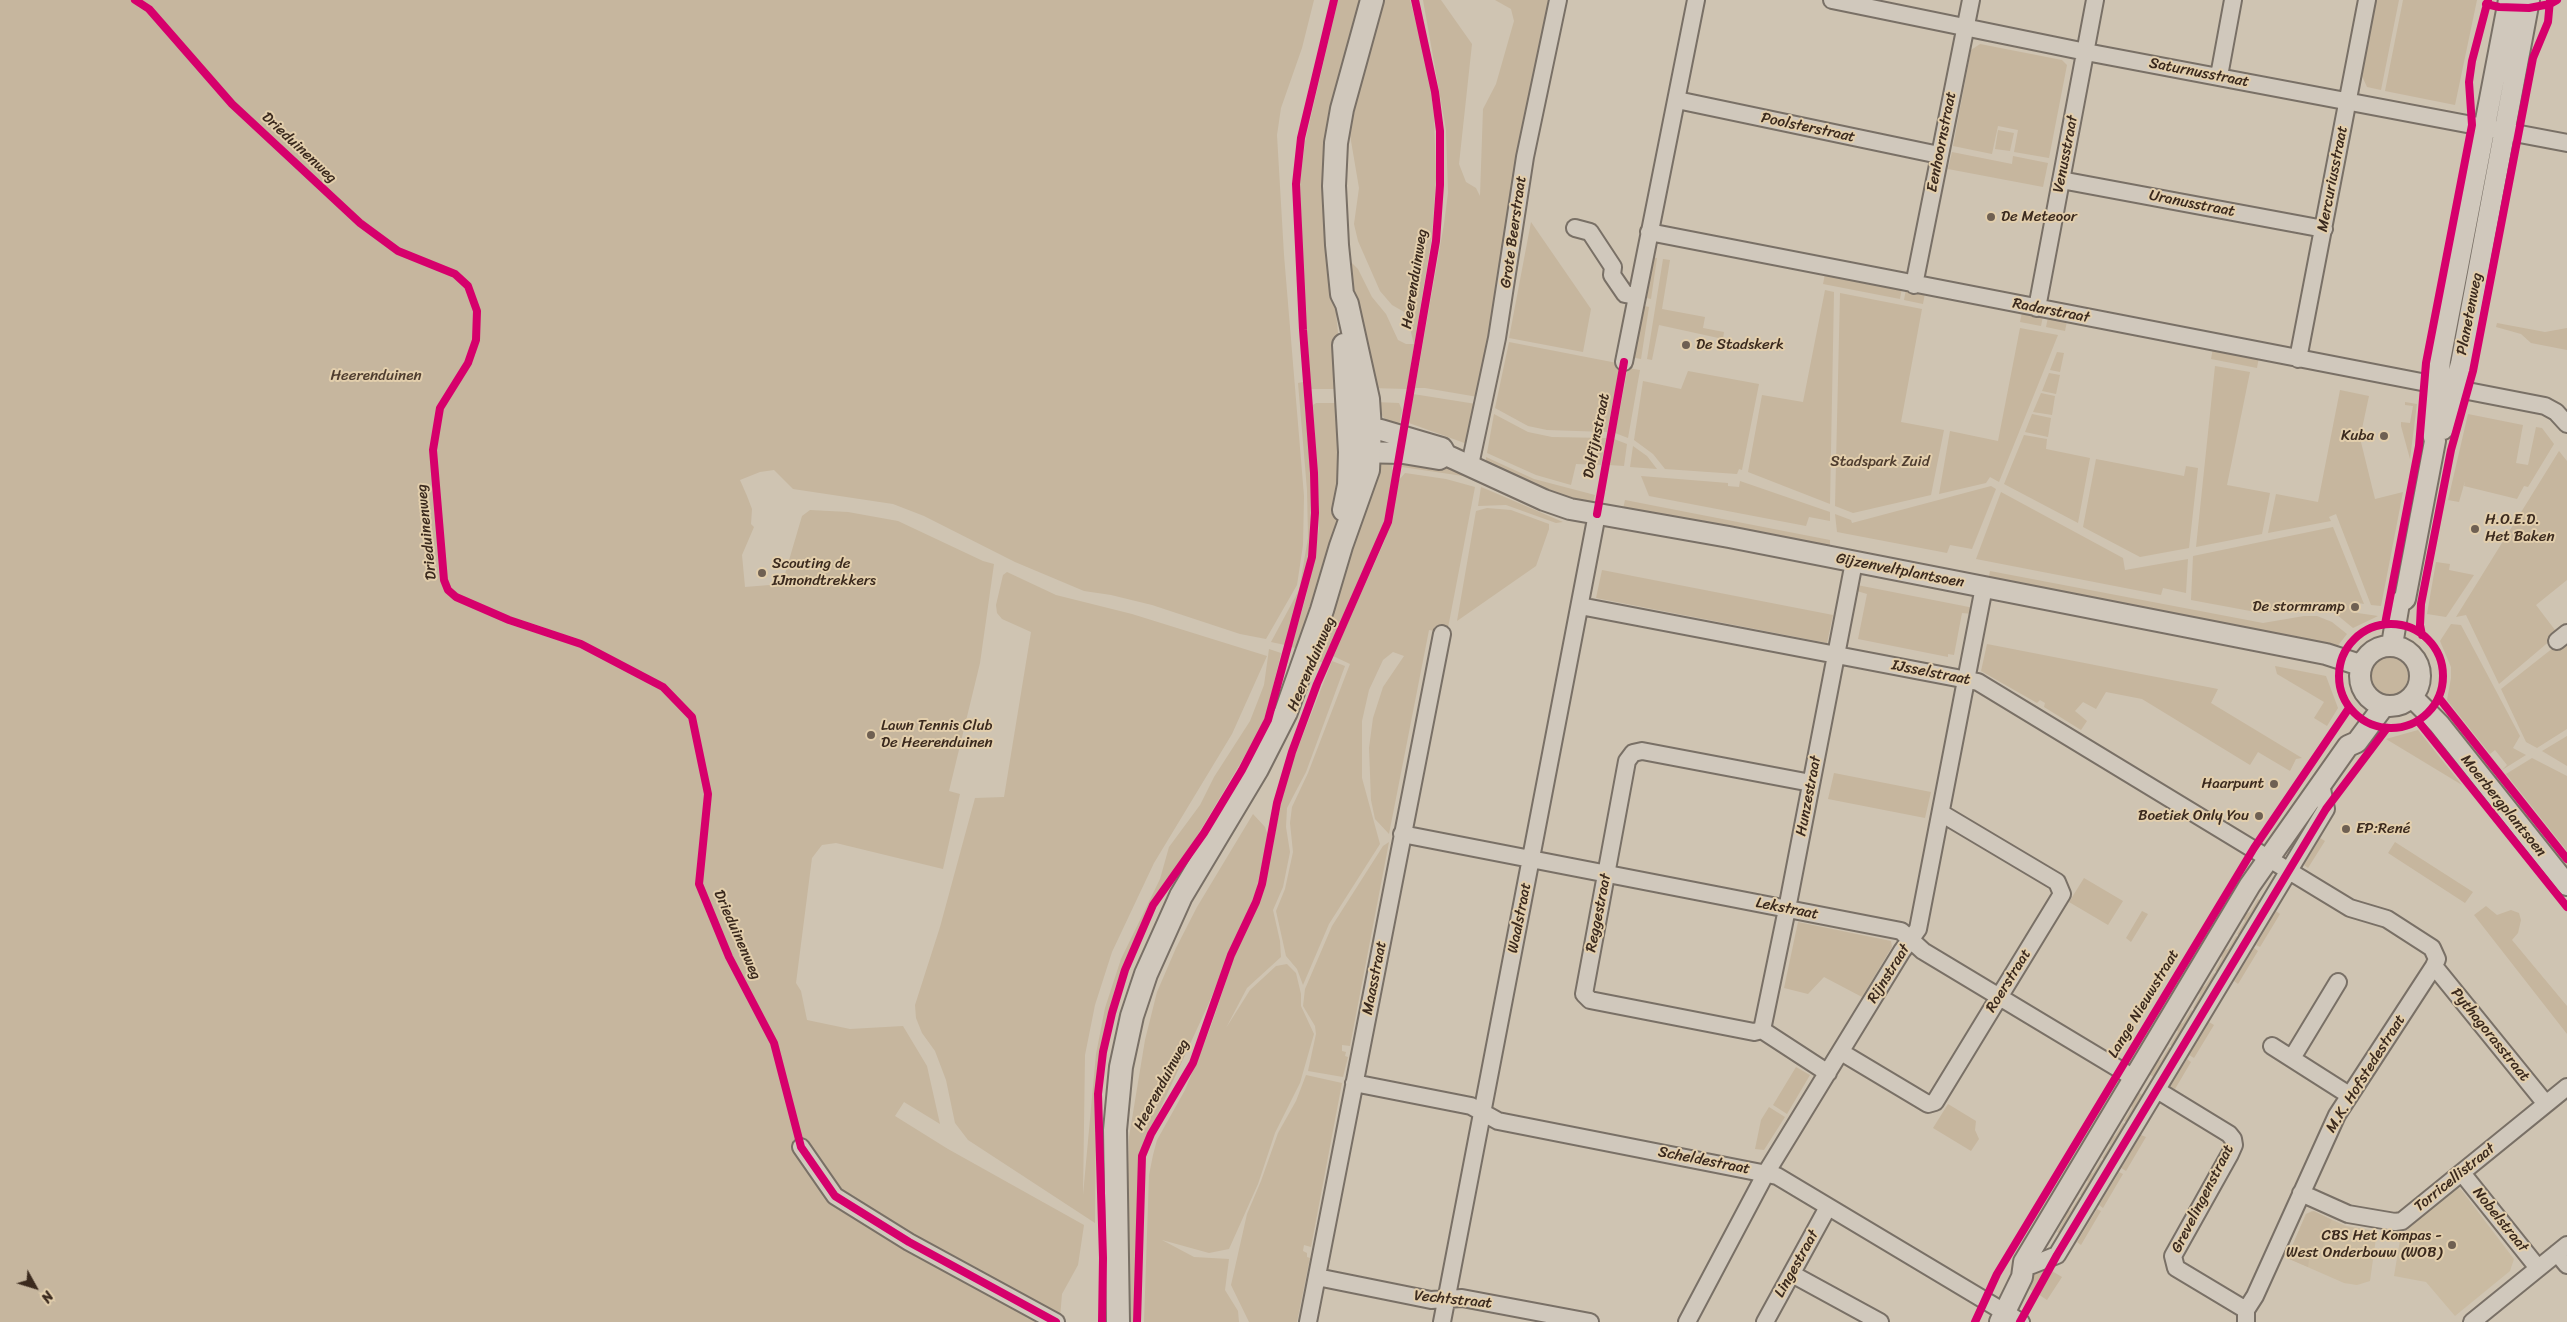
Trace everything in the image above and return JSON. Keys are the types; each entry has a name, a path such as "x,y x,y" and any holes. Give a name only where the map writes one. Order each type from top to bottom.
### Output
{"main road":[{"name":"Heerenduinweg","path":"1117,1319 1116,1102 1132,1016 1146,974 1181,896 1257,770 1286,712 1322,610 1341,546 1362,490 1360,362 1342,294 1334,209 1336,143 1347,87 1372,0"}],"street":[{"name":"Grote Beerstraat","path":"1470,464 1497,338 1525,157 1558,0"},
{"path":"1624,362 1696,0"},
{"name":"Saturnusstraat","path":"1832,0 2086,52 2567,143"},
{"name":"Eenhoornstraat","path":"1914,285 1971,0"},
{"name":"Venusstraat","path":"2037,308 2095,0"},
{"path":"2219,76 2233,0"},
{"name":"Mercuriusstraat","path":"2298,358 2367,0"},
{"name":"Planetenweg","path":"2446,388 2440,360 2509,0"},
{"name":"Planetenweg","path":"2398,647 2400,603 2405,599 2435,441 2441,434 2446,388 2468,330 2529,0"},
{"name":"Poolsterstraat","path":"1676,100 1939,155"},
{"name":"Uranusstraat","path":"2061,180 2324,229"},
{"path":"1575,228 1590,232 1613,267 1612,275 1625,294 1636,296"},
{"name":"Radarstraat","path":"1649,232 1914,285 2545,406 2556,412 2567,424"},
{"name":"Gijzenveltplantsoen","path":"1360,428 1442,448 1446,455 1470,464 1544,500 1597,514 1729,537 2335,656 2360,665"},
{"name":"Gijzenveltplantsoen","path":"1360,452 1403,453 1439,459 1446,455"},
{"name":"Waalstraat","path":"1442,1322 1597,514"},
{"name":"Hunzestraat","path":"1762,1030 1854,562"},
{"name":"Rijnstraat","path":"1687,1322 1766,1173 1910,939 1918,929 1984,587"},
{"name":"IJsselstraat","path":"1580,606 1978,682 2269,857 2350,908 2387,919 2432,948 2437,959 2434,966"},
{"name":"Maasstraat","path":"1308,1322 1442,634"},
{"path":"2398,647 2412,655 2420,671 2420,681 2412,697 2403,704 2376,703 2360,677 2360,665 2372,652 2398,647"},
{"name":"Moerbergplantsoen","path":"2412,697 2439,724 2567,884"},
{"name":"Lange Nieuwstraat","path":"2001,1317 2014,1272 2023,1265 2269,857 2348,746 2347,735 2376,703"},
{"name":"Reggestraat","path":"1762,1030 1754,1032 1586,998 1584,988 1627,761 1633,753 1642,751 1811,783"},
{"path":"2023,1265 2032,1264 2057,1255 2326,809 2321,784"},
{"name":"Roerstraat","path":"1841,1052 1928,1104 1935,1102 2059,900 2062,890 2057,882 1941,813"},
{"name":"Lekstraat","path":"1402,834 1901,931 1924,952 2134,1078"},
{"name":"M.K. Hofstedestraat","path":"2246,1316 2337,1115 2434,966"},
{"name":"Pythagorasstraat","path":"2434,966 2546,1104"},
{"path":"2292,1058 2338,982"},
{"path":"1762,1030 1828,1073"},
{"path":"2272,1046 2350,1095"},
{"name":"Scheldestraat","path":"1354,1083 1471,1106 1482,1114 1498,1121 1777,1176 2001,1317"},
{"name":"Torricellistraat","path":"2301,1193 2348,1214 2395,1222 2402,1221 2567,1087"},
{"name":"Grevelingenstraat","path":"2157,1090 2233,1139 2234,1145 2230,1154 2173,1256 2176,1268 2246,1316"},
{"path":"801,1147 835,1196 909,1242 1056,1322"},
{"name":"Nobelstraat","path":"2462,1173 2538,1268"},
{"name":"Lingestraat","path":"1765,1322 1828,1207"},
{"path":"2472,1322 2538,1268 2564,1254"},
{"path":"1792,1274 1880,1322"},
{"name":"Vechtstraat","path":"1317,1277 1431,1300 1462,1298 1590,1322"}],"shaded area":[{"name":"CBS Het Kompas - West Onderbouw (WOB)","path":"2459,1187 2514,1259 2510,1271 2455,1316 2426,1282 2394,1276 2401,1234"},
{"path":"2312,1211 2346,1226 2377,1231 2370,1281 2357,1285 2344,1283 2287,1258 2306,1214"}],"green space":[{"name":"Heerenduinen","path":"0,0 1314,0 1302,48 1281,108 1277,135 1284,255 1304,496 1303,545 1297,585 1266,639 1240,634 1152,605 1111,595 1084,591 1015,562 924,516 893,504 793,489 774,470 760,472 740,480 752,509 751,524 754,527 742,555 745,587 782,584 802,516 810,510 848,512 898,521 983,561 994,564 980,663 949,791 960,794 943,869 836,843 822,845 812,858 796,983 801,991 807,1020 850,1029 903,1026 927,1066 940,1124 904,1102 895,1116 948,1149 1084,1225 1078,1265 1062,1294 1060,1318 1051,1322 0,1322"},
{"path":"1338,0 1364,0 1330,257 1344,389 1311,389 1304,296 1300,183 1305,142"},
{"path":"1381,0 1410,0 1427,64 1434,115 1436,178 1432,236 1407,389 1371,388 1347,258 1358,269 1372,297 1386,314 1398,340 1406,344 1414,344 1406,313 1392,305 1380,291 1358,241 1354,224 1359,188 1349,129 1351,112"},
{"path":"1423,0 1441,0 1472,44 1459,164 1466,182 1476,188 1480,196 1483,109 1496,84 1514,21 1511,9 1495,0 1550,0 1478,397 1415,388 1448,193 1446,130"},
{"path":"2374,0 2399,0 2381,90 2367,87 2362,76"},
{"path":"2403,0 2477,0 2455,105 2385,91"},
{"path":"1980,44 2062,60 2067,65 2049,158 2014,152 2018,130 1998,126 1992,154 1953,146 1971,50"},
{"path":"1998,130 2014,133 2010,151 1995,149"},
{"path":"1952,152 2012,164 2013,156 2048,163 2043,187 1948,169"},
{"path":"1531,222 1591,309 1583,352 1509,338"},
{"path":"1650,257 1657,258 1651,299 1642,297 1645,279 1650,276 1652,265"},
{"path":"1663,259 1670,260 1662,309 1705,317 1703,328 1724,332 1723,339 1659,325 1652,360 1647,359"},
{"path":"1825,274 1902,288 1900,299 1823,284"},
{"path":"1906,289 1925,293 1923,304 1904,300"},
{"name":"Stadspark Zuid","path":"1825,290 1834,292 1830,504 1748,472 1762,395 1803,402"},
{"name":"Stadspark Zuid","path":"1840,293 1922,309 1901,422 1944,430 1931,495 1853,513 1835,506"},
{"path":"1640,305 1649,307 1641,359 1630,357 1635,352 1643,312"},
{"path":"2022,312 2043,316 2041,326 2020,322"},
{"path":"2048,317 2067,321 2065,331 2046,327"},
{"path":"2497,323 2545,332 2567,328 2567,350 2531,343 2521,334 2496,327"},
{"name":"Stadspark Zuid","path":"2020,328 2058,335 1999,482 1990,477 1986,483 1939,494 1950,431 1998,441"},
{"path":"1509,342 1617,363 1616,366 1620,367 1607,432 1547,430 1528,426 1495,408"},
{"path":"2213,348 2259,357 2257,368 2211,359"},
{"path":"2057,352 2064,353 2060,372 2050,370"},
{"path":"2215,366 2250,372 2227,485 2270,493 2262,534 2196,547"},
{"path":"1628,368 1640,370 1628,438 1615,433"},
{"path":"1688,371 1759,384 1742,470 1739,469 1737,474 1665,469 1653,454 1634,440 1643,381 1681,389"},
{"path":"2049,373 2060,375 2056,394 2042,391"},
{"path":"1303,382 1312,488 1312,530 1306,567 1285,645 1271,642 1299,590 1308,538 1307,490 1298,383"},
{"path":"2340,390 2369,396 2360,438 2375,499 2403,492 2381,606 2371,605 2336,514 2329,517 2331,521 2268,533 2276,494 2318,502"},
{"path":"2041,393 2055,396 2052,415 2033,412"},
{"path":"1413,394 1476,404 1470,445 1409,423"},
{"path":"1374,402 1399,403 1402,410 1399,427 1384,418"},
{"path":"2405,402 2417,404 2410,459 2401,422 2410,423 2413,406 2405,405"},
{"path":"1316,403 1345,403 1342,503 1331,548 1301,645 1295,648 1291,647 1306,597 1319,529 1313,405"},
{"path":"1494,414 1528,432 1552,437 1606,438 1601,465 1576,464 1571,485 1536,475 1487,453"},
{"path":"2032,414 2051,418 2048,437 2025,432"},
{"path":"2468,414 2523,425 2516,463 2528,465 2536,427 2542,428 2554,444 2528,487 2524,486 2517,499 2464,486 2465,481 2459,502 2448,500"},
{"path":"2024,435 2047,439 2046,449 2090,458 2078,523 2004,484"},
{"path":"1614,439 1627,444 1624,466 1609,465"},
{"path":"1633,446 1647,456 1657,469 1630,467"},
{"path":"2559,451 2567,461 2567,580 2536,605 2558,634 2499,684 2466,615 2456,617"},
{"path":"1486,457 1534,479 1595,495 1593,503 1546,491 1486,462"},
{"path":"1402,458 1464,471 1463,476 1402,467"},
{"path":"1393,459 1392,469 1395,472 1385,522 1323,663 1314,659 1376,469 1384,462"},
{"path":"2096,459 2184,476 2186,466 2198,468 2189,548 2140,557 2083,527"},
{"path":"1405,473 1446,479 1475,487 1447,633 1429,630 1389,834 1375,819 1371,800 1369,748 1373,718 1383,687 1404,656 1393,652 1383,660 1369,690 1362,721 1362,778 1380,844 1329,924 1303,985 1297,969 1286,956 1276,911 1285,889 1293,852 1290,823 1292,807 1308,773 1350,664 1333,656 1385,540 1399,480"},
{"name":"Stadspark Zuid","path":"1641,476 1728,483 1728,486 1739,487 1740,481 1830,512 1830,521 1809,517 1806,526 1649,496"},
{"name":"Stadspark Zuid","path":"1991,486 1996,489 1972,549 1950,545 1947,553 1837,532 1835,514 1851,520 1852,523"},
{"path":"1481,487 1563,522 1556,523 1506,505 1478,506"},
{"path":"2001,492 2123,558 2125,570 2188,559 2186,593 2163,588 2161,595 1976,559"},
{"path":"1625,500 1830,540 1830,550 1623,509"},
{"path":"1487,508 1511,510 1549,524 1549,529 1536,566 1457,621 1476,511"},
{"path":"2333,527 2364,604 2353,602 2351,612 2378,616 2353,628 2336,614 2319,607 2311,606 2261,613 2191,600 2193,556"},
{"path":"2436,562 2450,564 2449,570 2474,575 2446,617 2427,614"},
{"path":"1602,570 1833,615 1827,643 1596,598"},
{"path":"1990,571 2263,623 2304,616 2317,616 2332,622 2347,634 2336,648 1988,581"},
{"path":"1007,572 1056,595 1132,614 1267,656 1232,734 1154,863 1112,952 1095,1005 1085,1055 1083,1195 1096,1054 1105,1008 1121,959 1160,879 1169,847 1200,805 1214,777 1250,721 1264,685 1269,649 1281,653 1268,708 1259,732 1191,846 1149,904 1115,988 1101,1044 1096,1083 1095,1223 968,1140 955,1123 946,1080 935,1051 922,1033 916,1018 915,1005 940,927 975,798 1004,797 1031,632 1002,619 997,613 996,605 1003,575"},
{"path":"1857,585 1974,608 1973,614 1962,613 1954,655 1948,654 1948,657 1858,639 1867,594 1857,591"},
{"path":"2451,624 2461,625 2520,736 2513,748 2526,755 2502,770 2507,765 2495,750 2490,754 2447,700 2451,667 2440,641"},
{"path":"2565,642 2567,645 2567,729 2537,748 2526,742 2501,689 2558,644"},
{"path":"1987,644 2218,689 2211,703 2302,758 2296,759 2290,771 2258,752 2250,765 2142,699 2106,692 2096,709 2083,702 2075,711 2087,721 2081,730 2044,707 2045,703 2040,700 2037,703 1981,671"},
{"path":"2389,657 2402,663 2408,676 2402,689 2389,695 2376,689 2370,676 2376,663"},
{"path":"1332,661 1345,666 1306,772 1287,808 1286,827 1290,852 1283,887 1273,910 1280,941 1281,957 1247,988 1226,1028 1250,990 1276,966 1287,964 1296,973 1301,994 1301,1006 1314,1034 1300,1083 1275,1133 1258,1184 1229,1249 1209,1253 1162,1240 1194,1257 1229,1259 1225,1290 1238,1311 1239,1322 1144,1322 1149,1175 1157,1140 1185,1090 1210,1029 1234,957 1262,895 1282,800 1292,763"},
{"path":"2275,666 2326,676 2338,708 2327,726 2314,718 2324,702 2277,674"},
{"path":"2449,715 2496,774 2491,777 2444,719"},
{"path":"2418,730 2462,785 2386,739"},
{"path":"2567,736 2567,766 2542,751"},
{"path":"2532,758 2567,776 2567,851 2506,774"},
{"path":"1834,773 1931,792 1925,818 1828,799"},
{"path":"2500,778 2567,863 2567,873 2494,782"},
{"path":"1253,814 1265,827 1268,836 1256,891 1208,1005 1139,1155 1134,1322 1125,1322 1129,1137 1145,1040 1157,992 1176,948 1197,907"},
{"path":"2320,838 2325,841 2308,868 2304,865"},
{"path":"1389,842 1350,1046 1342,1045 1342,1051 1346,1052 1345,1056 1348,1057 1343,1077 1308,1071 1316,1034 1315,1026 1303,1006 1305,989 1332,926 1383,846"},
{"path":"2395,842 2473,892 2465,903 2388,853"},
{"path":"2084,878 2123,901 2108,925 2069,902"},
{"path":"2258,899 2265,903 2243,938 2237,934 2245,921 2242,915 2250,912"},
{"path":"2486,906 2497,915 2511,910 2519,913 2521,920 2518,933 2512,940 2567,1006 2567,1034 2474,915"},
{"path":"2142,911 2148,914 2131,942 2126,938"},
{"path":"2276,911 2280,914 2260,947 2256,945"},
{"path":"1798,922 1891,941 1892,947 1862,997 1824,977 1808,994 1784,988"},
{"path":"2236,936 2243,940 2221,975 2215,971 2222,958 2220,952 2228,949"},
{"path":"2254,948 2258,951 2238,984 2234,981"},
{"path":"2214,973 2220,977 2199,1012 2193,1008 2200,995 2198,989 2205,986"},
{"path":"2191,1010 2198,1014 2177,1049 2170,1045 2178,1032 2175,1025 2183,1023"},
{"path":"2209,1022 2214,1025 2194,1058 2189,1055"},
{"path":"2169,1047 2176,1051 2158,1080 2146,1072 2153,1061 2161,1060"},
{"path":"2187,1059 2191,1062 2175,1089 2170,1087"},
{"path":"1796,1067 1810,1075 1787,1114 1773,1105"},
{"path":"1306,1075 1342,1083 1311,1247 1304,1245 1303,1251 1310,1258 1297,1322 1249,1322 1231,1285 1247,1214 1278,1133 1296,1101"},
{"path":"2135,1090 2147,1098 2131,1125 2124,1121 2132,1108 2129,1100"},
{"path":"1948,1104 1976,1121 1975,1130 1979,1139 1971,1151 1933,1128"},
{"path":"1769,1107 1785,1117 1764,1150 1755,1149 1761,1120"},
{"path":"2123,1123 2130,1127 2109,1162 2102,1158 2110,1145 2107,1138 2115,1136"},
{"path":"2141,1135 2146,1137 2126,1171 2121,1168"},
{"path":"2101,1160 2108,1164 2087,1199 2080,1195 2088,1182 2085,1175 2093,1173"},
{"path":"2119,1172 2123,1174 2103,1208 2099,1205"},
{"path":"2079,1197 2086,1201 2064,1236 2057,1232 2065,1218 2063,1212 2071,1210"},
{"path":"2097,1209 2101,1211 2081,1245 2077,1242"},
{"path":"2314,1211 2332,1220 2325,1234 2323,1248 2311,1246 2308,1267 2287,1258 2306,1214"},
{"path":"2044,1267 2048,1269 2034,1292 2023,1285 2028,1274"},
{"path":"2052,1271 2062,1277 2047,1300 2038,1294"}],"cycle path":[{"name":"Drieduinenweg","path":"135,0 149,9 232,104 360,223 398,251 455,274 468,286 477,311 476,340 468,363 440,408 433,450 444,580 448,590 456,597 509,620 581,644 663,687 692,717 708,794 699,884 729,957 774,1043 801,1147 835,1196 909,1242 1056,1322"},
{"path":"1102,1322 1103,1258 1098,1094 1103,1052 1112,1013 1125,970 1153,905 1204,833 1242,770 1268,720 1312,557 1315,513 1314,473 1303,330 1296,184 1301,138 1334,0"},
{"path":"1137,1322 1142,1156 1151,1134 1193,1063 1231,955 1256,902 1262,884 1277,803 1292,752 1317,684 1388,522 1436,241 1440,185 1440,131 1435,92 1415,0"},
{"path":"2385,624 2419,446 2426,363 2472,125 2469,82 2472,61 2488,0"},
{"path":"2422,635 2420,625 2421,604 2451,450 2473,371 2533,58 2548,22 2550,0"},
{"path":"2486,4 2499,7 2529,8 2550,4 2557,0"},
{"name":"Dolfijnstraat","path":"1597,514 1624,362"},
{"path":"2391,624 2411,628 2428,639 2439,656 2443,676 2439,696 2428,713 2411,724 2391,728 2371,724 2354,713 2343,696 2339,676 2343,656 2354,639 2371,628 2391,624"},
{"path":"2439,698 2567,859"},
{"path":"1975,1322 1997,1274 2254,848 2349,708"},
{"path":"2418,721 2567,907"},
{"path":"2020,1322 2057,1255 2326,809 2387,728"}],"place":[{"name":"De Meteoor","path":"1991,217"},
{"name":"De Stadskerk","path":"1686,345"},
{"name":"Kuba","path":"2384,436"},
{"name":"H.O.E.D. Het Baken","path":"2475,529"},
{"name":"Scouting de IJmondtrekkers","path":"762,573"},
{"name":"De stormramp","path":"2355,607"},
{"name":"Lawn Tennis Club De Heerenduinen","path":"871,735"},
{"name":"Haarpunt","path":"2274,784"},
{"name":"Boetiek Only You","path":"2259,816"},
{"name":"EP:René","path":"2346,829"},
{"name":"CBS Het Kompas - West Onderbouw (WOB)","path":"2452,1245"}]}
